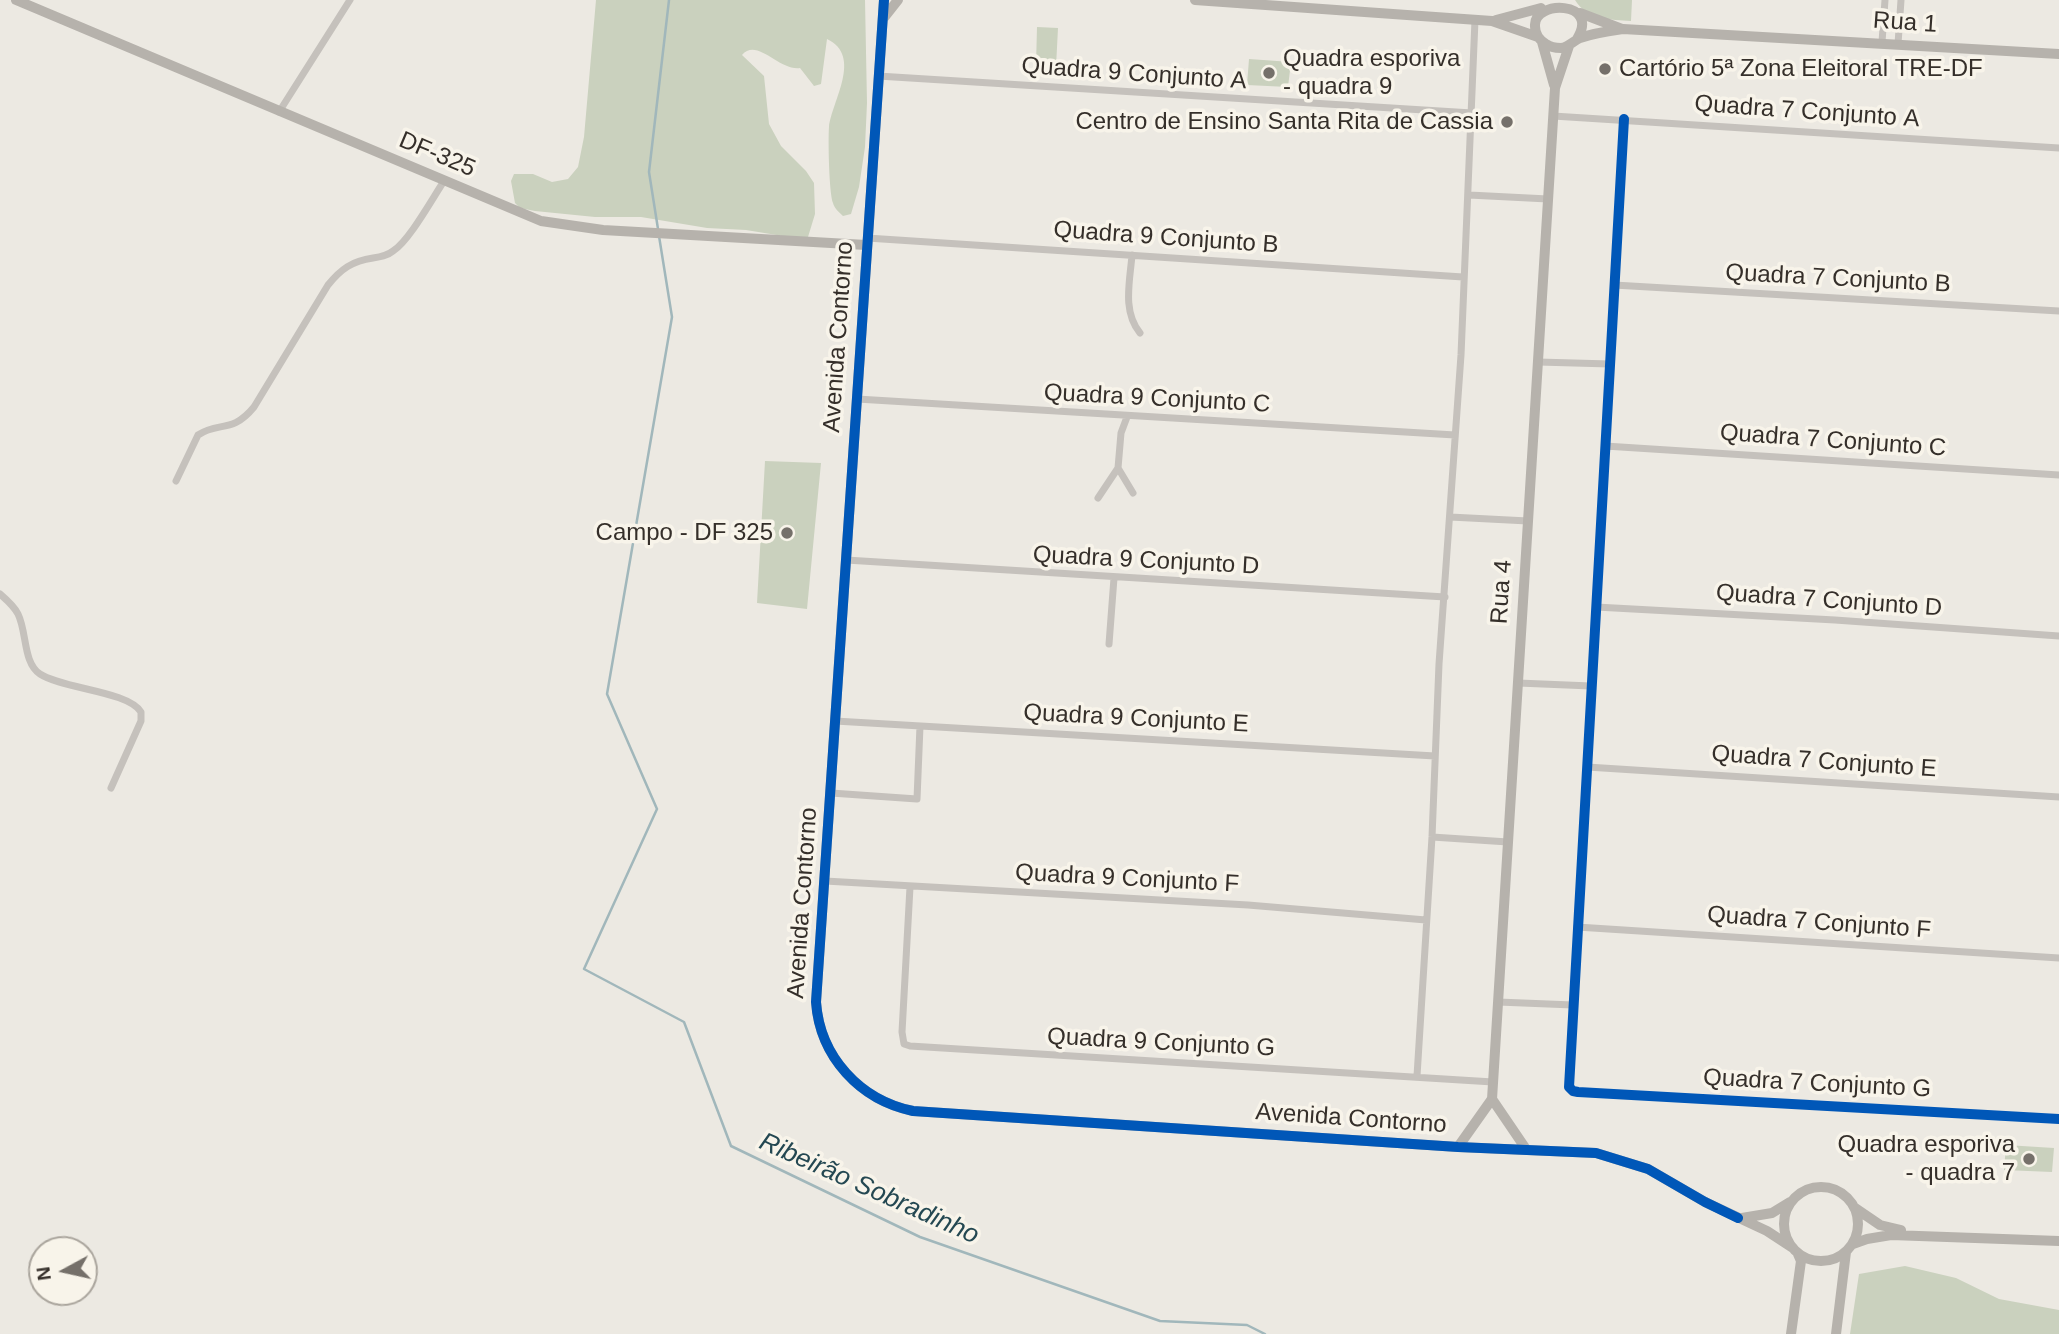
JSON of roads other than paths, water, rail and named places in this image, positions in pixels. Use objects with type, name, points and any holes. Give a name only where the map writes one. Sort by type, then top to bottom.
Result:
[{"type":"street","name":"DF-325","points":[[16,0],[541,220],[579,228],[867,241]]},
{"type":"street","points":[[279,112],[350,0]]},
{"type":"street","name":"Avenida Contorno","points":[[884,0],[816,1002],[822,1035],[846,1074],[864,1090],[889,1104],[914,1111],[1458,1147],[1596,1153],[1648,1169],[1705,1202],[1767,1231],[1796,1251]]},
{"type":"street","points":[[883,19],[898,0]]},
{"type":"street","points":[[1195,0],[1492,21],[1541,39],[1555,48],[1623,29]]},
{"type":"street","points":[[1492,21],[1561,0],[1623,29]]},
{"type":"street","points":[[1882,43],[1885,0]]},
{"type":"street","points":[[1898,44],[1901,0]]},
{"type":"street","points":[[1545,4],[1535,22],[1555,88]]},
{"type":"street","points":[[1555,88],[1573,42],[1582,27],[1576,6]]},
{"type":"street","points":[[1884,9],[1900,10]]},
{"type":"street","points":[[1417,1076],[1469,195],[1475,20]]},
{"type":"street","name":"Rua 1","points":[[1623,29],[2059,54]]},
{"type":"street","name":"Quadra 9 Conjunto A","points":[[878,76],[1472,113]]},
{"type":"street","name":"Rua 4","points":[[1492,1099],[1555,88]]},
{"type":"street","name":"Quadra 7 Conjunto A","points":[[1553,116],[2059,148]]},
{"type":"street","points":[[1498,1002],[1573,1005],[1624,119]]},
{"type":"street","points":[[176,481],[198,435],[237,423],[254,407],[328,285],[340,270],[353,262],[382,257],[395,251],[444,181]]},
{"type":"street","points":[[1469,195],[1548,199]]},
{"type":"street","name":"Quadra 9 Conjunto B","points":[[867,241],[1463,277]]},
{"type":"street","points":[[1132,256],[1128,307],[1130,318],[1140,333]]},
{"type":"street","name":"Quadra 7 Conjunto B","points":[[1614,285],[2059,312]]},
{"type":"street","points":[[1538,362],[1610,364]]},
{"type":"street","name":"Quadra 9 Conjunto C","points":[[857,399],[1455,435]]},
{"type":"street","points":[[1098,498],[1118,468],[1121,433],[1126,417]]},
{"type":"street","name":"Quadra 7 Conjunto C","points":[[1605,446],[2059,475]]},
{"type":"street","points":[[1118,468],[1133,492]]},
{"type":"street","points":[[1450,517],[1528,521]]},
{"type":"street","name":"Quadra 9 Conjunto D","points":[[846,560],[1445,597]]},
{"type":"street","points":[[1109,644],[1114,578]]},
{"type":"street","points":[[0,594],[16,610],[25,632],[31,665],[39,673],[129,702],[141,712],[141,721],[111,788]]},
{"type":"street","name":"Quadra 7 Conjunto D","points":[[1596,607],[2059,636]]},
{"type":"street","points":[[1518,683],[1591,687]]},
{"type":"street","name":"Quadra 9 Conjunto E","points":[[835,721],[1435,756]]},
{"type":"street","points":[[831,793],[917,799],[920,726]]},
{"type":"street","name":"Quadra 7 Conjunto E","points":[[1587,767],[2059,797]]},
{"type":"street","points":[[1432,837],[1508,842]]},
{"type":"street","name":"Quadra 9 Conjunto F","points":[[825,881],[1248,905],[1426,920]]},
{"type":"street","name":"Quadra 9 Conjunto G","points":[[910,887],[902,1032],[904,1044],[919,1048],[1493,1082]]},
{"type":"street","name":"Quadra 7 Conjunto F","points":[[1577,928],[2059,958]]},
{"type":"street","name":"Quadra 7 Conjunto G","points":[[1573,1005],[1569,1084],[1573,1091],[2059,1119]]},
{"type":"street","points":[[1458,1147],[1492,1099],[1526,1149]]},
{"type":"street","points":[[1738,1218],[1772,1213],[1801,1193],[1812,1188],[1825,1187],[1837,1190],[1848,1198],[1855,1208],[1880,1225],[1921,1234]]},
{"type":"street","points":[[1791,1201],[1784,1225],[1786,1238],[1801,1261],[1791,1334]]},
{"type":"street","points":[[1836,1334],[1849,1248],[1858,1233],[1855,1208]]},
{"type":"street","points":[[1796,1251],[1818,1262],[1828,1261],[1849,1248],[1878,1236],[1921,1234],[2059,1241]]},
{"type":"waterway","name":"Ribeirão Sobradinho","points":[[658,229],[649,172],[669,0]]},
{"type":"waterway","name":"Ribeirão Sobradinho","points":[[659,236],[672,317],[607,694],[657,809],[584,969],[684,1022],[731,1146],[920,1237],[1160,1321],[1247,1325],[1265,1334]]},
{"type":"place","name":"Cartório 5ª Zona Eleitoral TRE-DF","points":[[1605,69]]},
{"type":"place","name":"Quadra esporiva - quadra 9","points":[[1269,73]]},
{"type":"place","name":"Centro de Ensino Santa Rita de Cassia","points":[[1507,122]]},
{"type":"place","name":"Campo - DF 325","points":[[787,533]]},
{"type":"place","name":"Quadra esporiva - quadra 7","points":[[2029,1159]]}]
